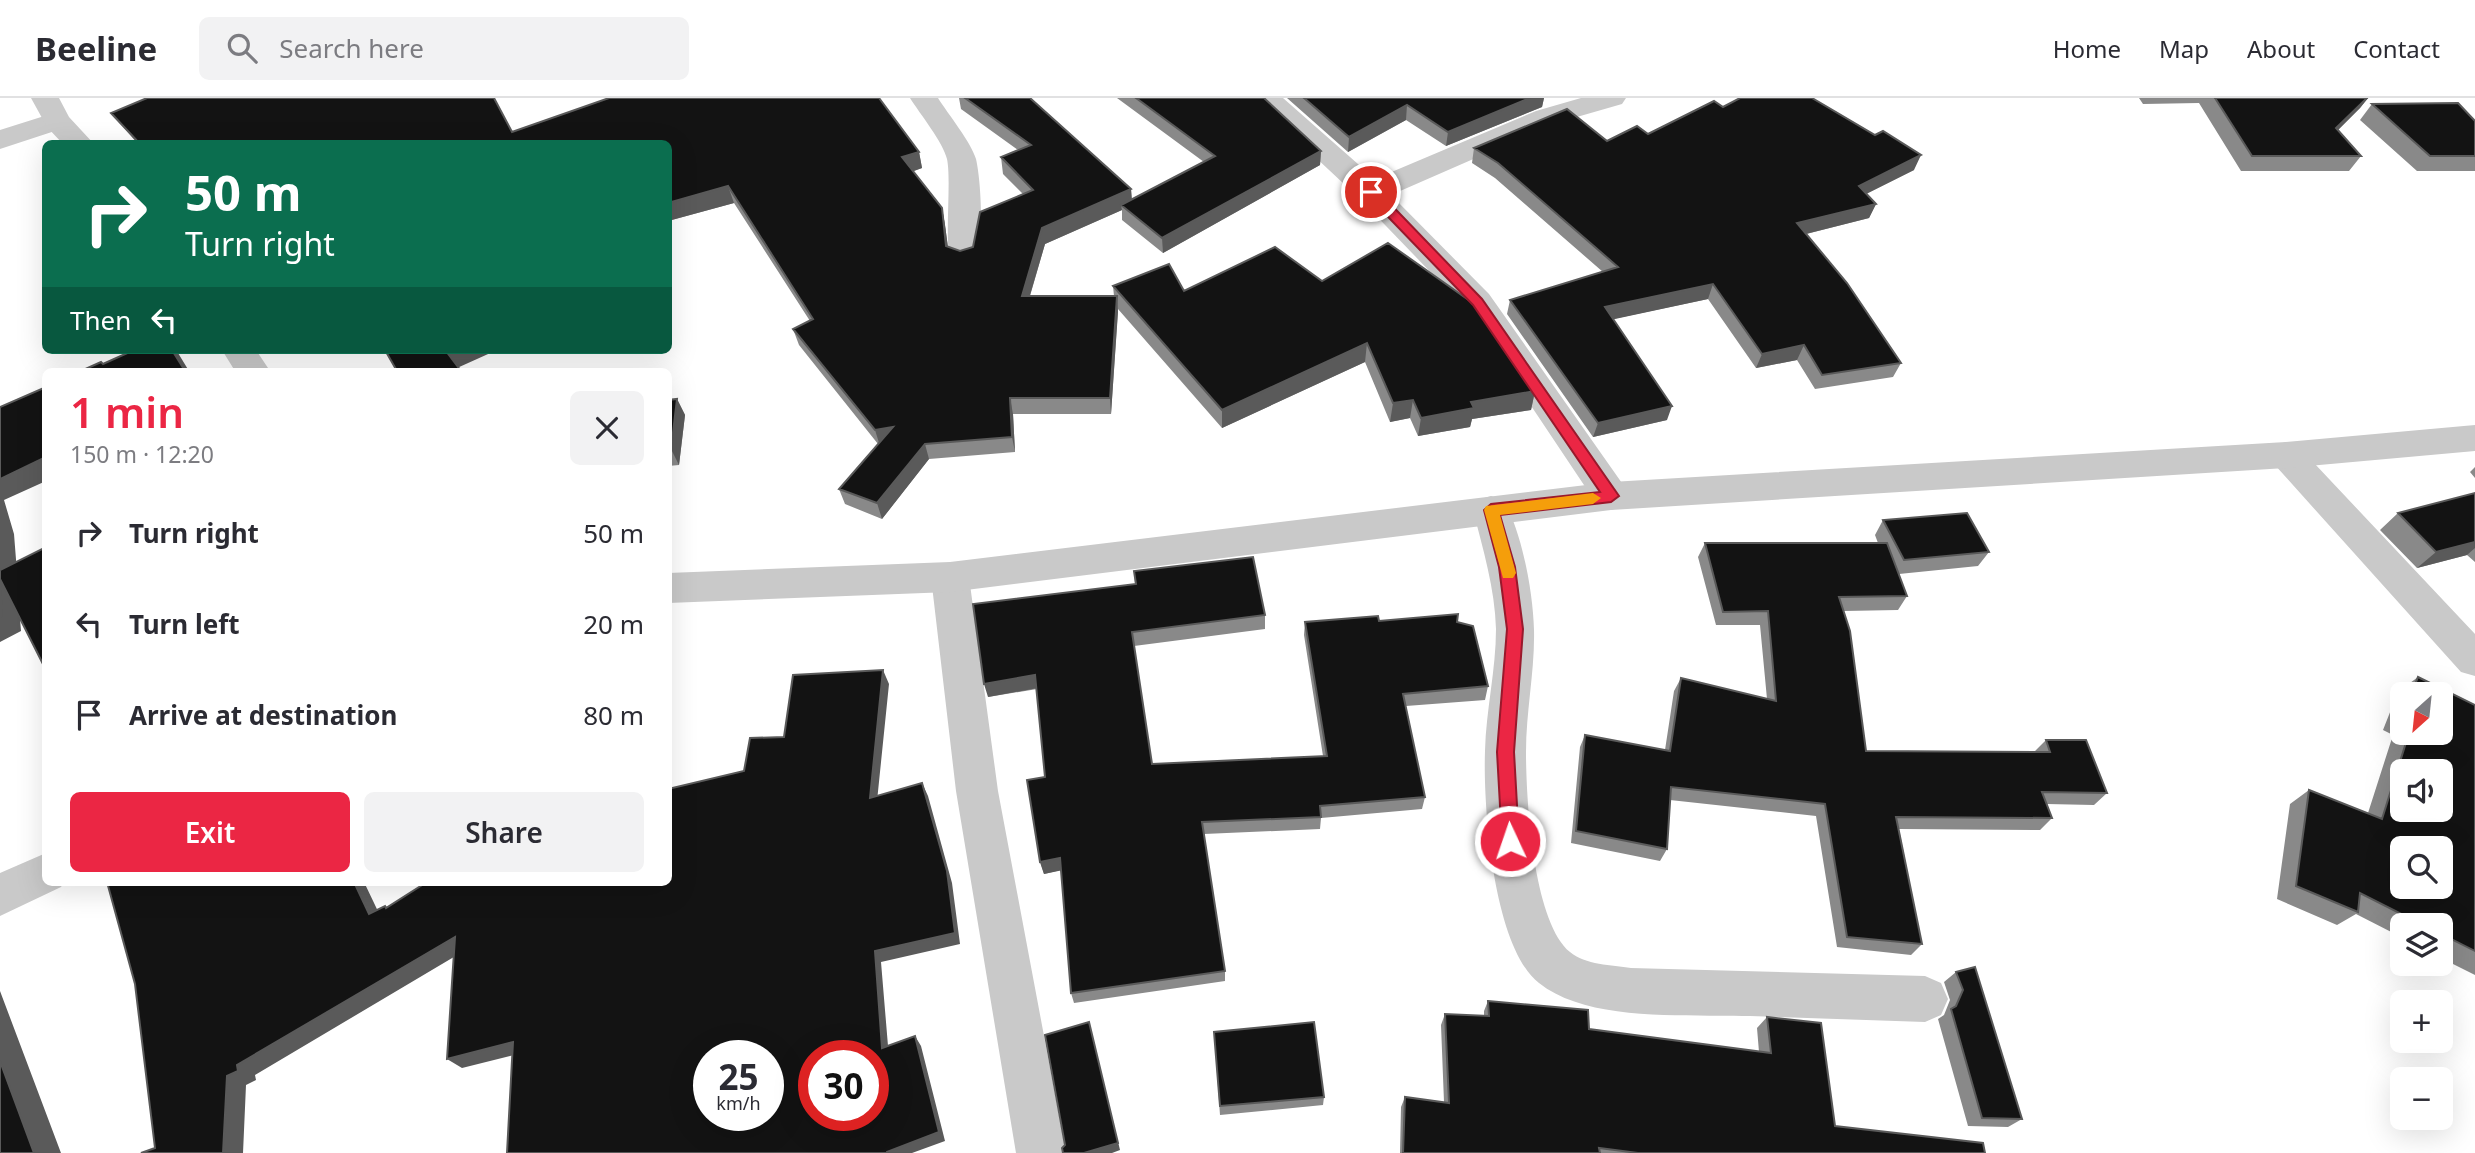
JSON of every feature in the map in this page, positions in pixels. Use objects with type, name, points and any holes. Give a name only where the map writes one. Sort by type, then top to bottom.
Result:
[{"type":"street","points":[[924,98],[961,157],[965,213],[963,255]]},
{"type":"street","points":[[1266,98],[1371,192],[1478,302],[1611,496]]},
{"type":"street","points":[[1371,192],[1546,117],[1612,98]]},
{"type":"street","points":[[0,140],[51,110],[77,140]]},
{"type":"street","points":[[672,588],[950,577],[1611,496],[2286,454],[2475,438]]},
{"type":"street","points":[[2286,454],[2475,660]]},
{"type":"street","points":[[1491,510],[1507,567],[1515,629],[1505,752],[1510,841],[1522,905],[1533,940],[1553,968],[1577,981],[1631,990],[1925,999]]},
{"type":"street","points":[[950,577],[978,791],[1041,1153]]},
{"type":"street","points":[[0,895],[42,875]]},
{"type":"building","points":[[147,98],[494,98],[512,132],[609,98],[879,98],[919,152],[902,157],[942,208],[946,246],[960,251],[973,247],[980,212],[1033,190],[1001,157],[1031,145],[965,98],[1030,98],[1131,189],[1042,228],[1022,296],[1117,296],[1110,398],[1010,398],[1012,437],[925,444],[877,503],[839,489],[893,427],[875,430],[793,329],[813,319],[728,186],[672,202],[672,140],[136,140],[111,113]]},
{"type":"building","points":[[1136,98],[1264,98],[1321,151],[1162,238],[1121,205],[1215,156]]},
{"type":"building","points":[[1304,98],[1530,98],[1448,132],[1407,105],[1349,137]]},
{"type":"building","points":[[1740,98],[1812,98],[1875,135],[1883,131],[1921,155],[1859,186],[1876,204],[1797,223],[1847,283],[1901,363],[1822,375],[1804,345],[1762,354],[1713,284],[1605,307],[1672,406],[1598,423],[1510,300],[1618,267],[1498,163],[1474,148],[1567,109],[1607,141],[1637,126],[1648,134],[1714,101],[1723,107]]},
{"type":"building","points":[[2215,98],[2367,98],[2336,128],[2361,156],[2252,156]]},
{"type":"building","points":[[2458,103],[2475,121],[2475,156],[2430,156],[2372,104]]},
{"type":"building","points":[[1388,243],[1477,306],[1535,391],[1471,402],[1474,408],[1421,418],[1413,400],[1393,403],[1367,343],[1222,410],[1113,286],[1169,264],[1184,291],[1275,247],[1322,281]]},
{"type":"building","points":[[125,354],[174,354],[183,368],[88,368],[101,362],[103,364]]},
{"type":"building","points":[[387,354],[448,354],[459,368],[395,368]]},
{"type":"building","points":[[42,389],[42,459],[0,479],[0,407]]},
{"type":"building","points":[[677,399],[672,441],[672,400]]},
{"type":"building","points":[[2475,493],[2475,542],[2436,552],[2398,513]]},
{"type":"building","points":[[1967,513],[1989,552],[1904,560],[1883,520]]},
{"type":"building","points":[[1705,543],[1887,543],[1907,596],[1839,597],[1850,631],[1866,751],[2050,752],[2046,740],[2086,740],[2107,793],[2042,792],[2052,818],[1896,817],[1922,944],[1847,937],[1825,804],[1671,787],[1667,849],[1576,831],[1585,735],[1670,751],[1681,678],[1776,701],[1768,611],[1723,612]]},
{"type":"building","points":[[42,549],[42,662],[0,579],[0,570]]},
{"type":"building","points":[[1253,557],[1265,615],[1132,632],[1152,764],[1327,756],[1305,622],[1378,616],[1379,621],[1458,614],[1457,622],[1473,626],[1488,686],[1403,694],[1425,797],[1320,806],[1321,817],[1202,822],[1225,971],[1071,993],[1060,858],[1040,862],[1027,780],[1045,777],[1035,675],[984,684],[973,604],[1136,584],[1134,571]]},
{"type":"building","points":[[0,581],[2,616],[0,618]]},
{"type":"building","points":[[883,670],[870,798],[922,783],[947,871],[955,933],[875,951],[881,1040],[798,1040],[798,1131],[889,1131],[889,1045],[915,1036],[939,1132],[887,1153],[507,1153],[513,1042],[447,1059],[455,937],[237,1065],[238,1071],[227,1076],[223,1153],[141,1153],[155,1148],[135,984],[108,886],[356,886],[369,914],[385,906],[386,908],[421,886],[672,886],[672,788],[744,771],[750,738],[784,737],[793,675]]},
{"type":"building","points":[[2454,695],[2475,705],[2475,951],[2453,940],[2453,913],[2399,913],[2360,893],[2358,912],[2296,886],[2309,790],[2382,819],[2390,794],[2390,822],[2453,822],[2453,759],[2401,759],[2405,746],[2454,746]]},
{"type":"building","points":[[1975,967],[2022,1119],[1982,1118],[1951,1009],[1956,1006],[1963,990],[1956,972]]},
{"type":"building","points":[[1488,1001],[1588,1010],[1589,1029],[1771,1053],[1767,1017],[1821,1023],[1835,1126],[1983,1143],[1985,1153],[1638,1153],[1599,1148],[1600,1153],[1403,1153],[1405,1097],[1449,1103],[1445,1014],[1489,1016]]},
{"type":"building","points":[[1089,1022],[1118,1143],[1084,1153],[1063,1153],[1062,1148],[1065,1145],[1045,1035]]},
{"type":"building","points":[[1314,1022],[1324,1097],[1220,1106],[1214,1032]]},
{"type":"building","points":[[0,1061],[34,1153],[0,1153]]},
{"type":"slow traffic","points":[[1508,573],[1491,510],[1593,498]]},
{"type":"route","points":[[1371,192],[1478,302],[1611,496],[1491,510],[1507,567],[1515,629],[1505,752],[1510,841]]}]
